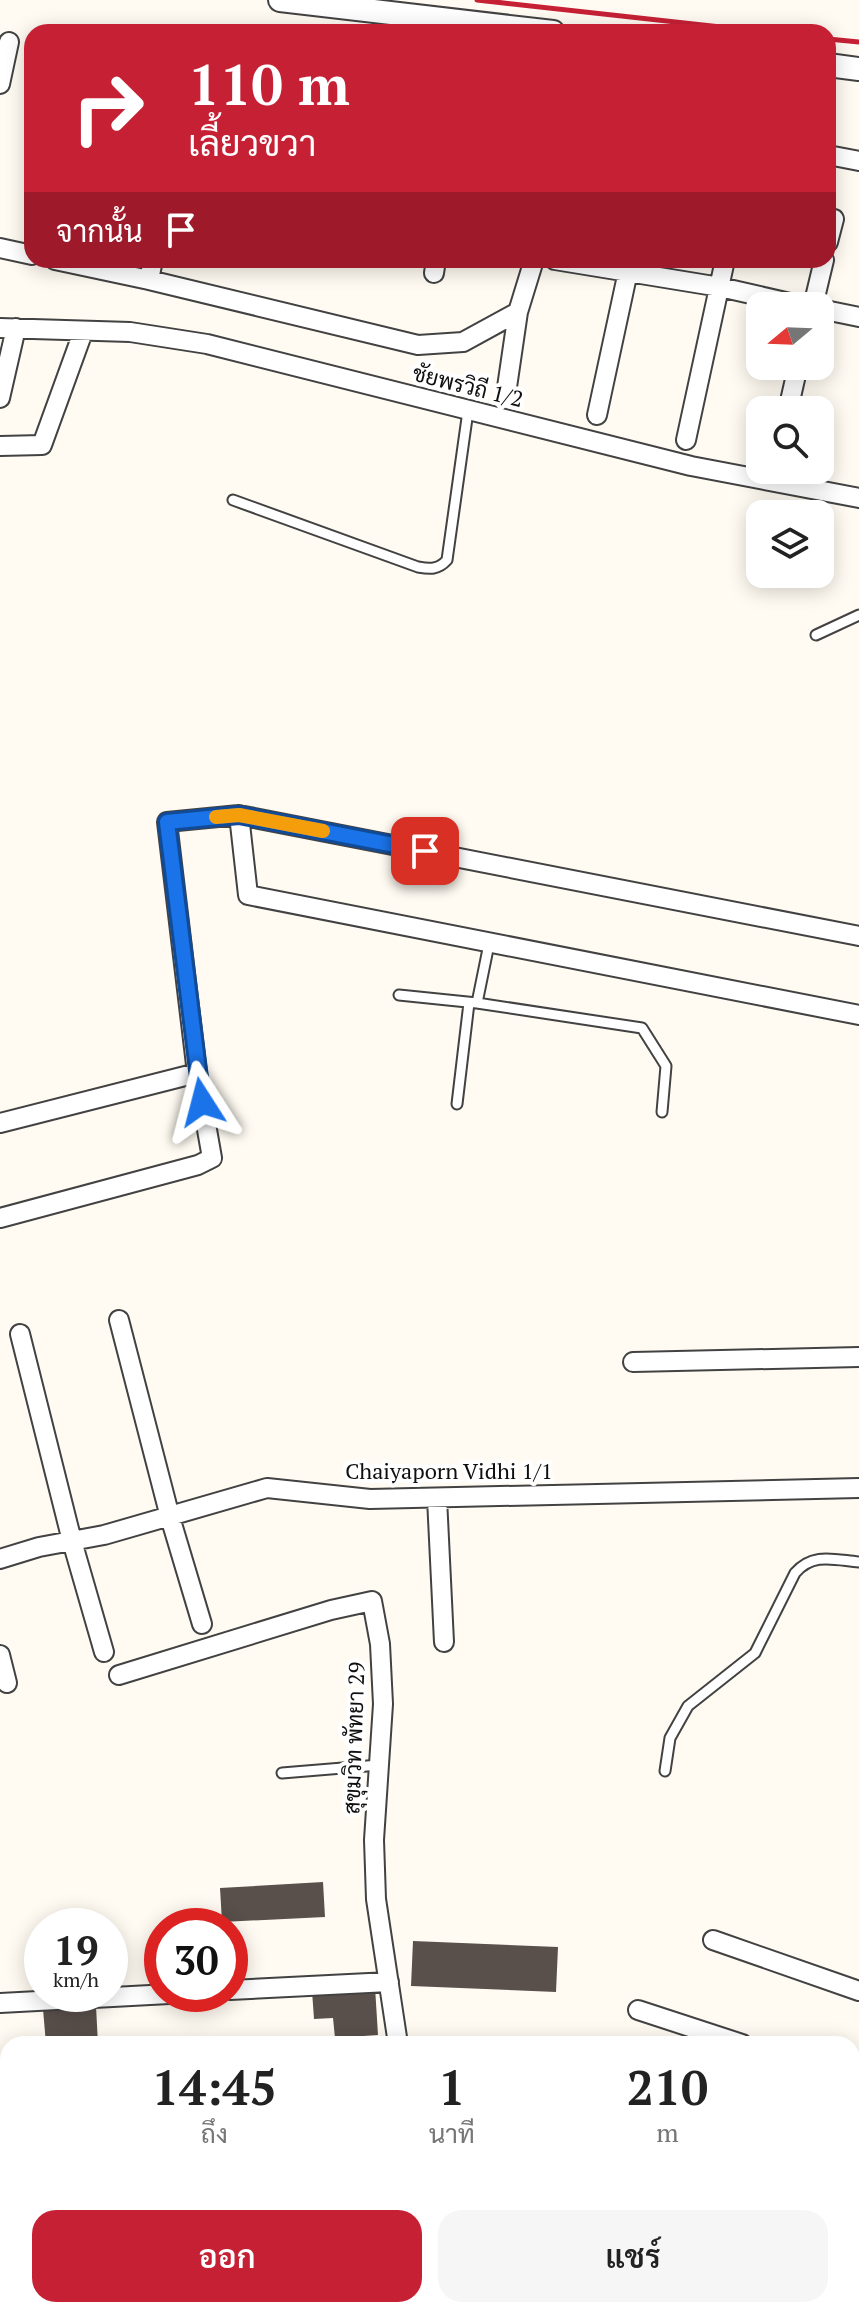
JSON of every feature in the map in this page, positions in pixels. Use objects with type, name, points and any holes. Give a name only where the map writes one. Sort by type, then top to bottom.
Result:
[{"type":"street","points":[[280,0],[485,24]]},
{"type":"street","points":[[0,84],[9,42]]},
{"type":"street","points":[[836,66],[859,69]]},
{"type":"street","points":[[836,157],[859,161]]},
{"type":"street","points":[[0,248],[24,253]]},
{"type":"street","points":[[93,268],[418,345],[463,342],[518,312]]},
{"type":"street","points":[[149,280],[151,268]]},
{"type":"street","points":[[506,394],[518,312],[532,268]]},
{"type":"street","points":[[597,415],[629,268]]},
{"type":"street","points":[[638,268],[746,293]]},
{"type":"street","points":[[686,440],[724,268]]},
{"type":"street","points":[[816,292],[822,268]]},
{"type":"street","points":[[834,312],[859,317]]},
{"type":"street","points":[[0,398],[8,328]]},
{"type":"street","name":"ชัยพรวิถี 1/2","points":[[8,328],[130,332],[207,344],[691,466],[859,498]]},
{"type":"street","points":[[0,446],[42,445],[74,330]]},
{"type":"street","points":[[0,1218],[198,1165],[212,1158],[197,1073],[167,822],[239,815],[859,936]]},
{"type":"street","points":[[239,815],[248,895],[859,1015]]},
{"type":"street","points":[[0,1123],[197,1073]]},
{"type":"street","points":[[119,1320],[170,1517],[202,1624]]},
{"type":"street","points":[[20,1334],[72,1541],[104,1652]]},
{"type":"street","points":[[633,1362],[859,1357]]},
{"type":"street","name":"Chaiyaporn Vidhi 1/1","points":[[0,1559],[170,1517],[267,1488],[370,1499],[859,1488]]},
{"type":"street","points":[[437,1498],[444,1642]]},
{"type":"street","name":"สุขุมวิท พัทยา 29","points":[[119,1675],[331,1610],[372,1601],[380,1644],[383,1704],[374,1840],[376,1899],[397,2036]]},
{"type":"street","points":[[0,1655],[7,1683]]},
{"type":"street","points":[[713,1940],[859,1991]]},
{"type":"street","points":[[248,1989],[389,1982]]},
{"type":"street","points":[[0,2003],[144,1995]]},
{"type":"street","points":[[638,2010],[718,2036]]},
{"type":"lane","points":[[233,500],[418,567],[433,569],[447,560],[468,411]]},
{"type":"lane","points":[[816,635],[859,615]]},
{"type":"lane","points":[[457,1104],[473,1003],[489,944]]},
{"type":"lane","points":[[399,995],[642,1028],[666,1066],[662,1112]]},
{"type":"lane","points":[[665,1771],[670,1738],[688,1706],[755,1653],[795,1573],[804,1563],[817,1559],[859,1562]]},
{"type":"lane","points":[[282,1773],[379,1765]]},
{"type":"building","points":[[323,1882],[325,1917],[248,1921],[248,1908],[221,1908],[220,1888]]},
{"type":"building","points":[[413,1941],[558,1947],[556,1992],[411,1986]]},
{"type":"building","points":[[375,1987],[378,2035],[335,2036],[333,2018],[314,2019],[312,1991]]},
{"type":"building","points":[[43,2012],[96,2012],[98,2036],[45,2036]]},
{"type":"railway","points":[[477,0],[694,24]]},
{"type":"railway","points":[[836,40],[859,42]]},
{"type":"slow traffic","points":[[216,817],[239,815],[323,831]]},
{"type":"route","points":[[202,1102],[167,822],[239,815],[425,851]]}]
